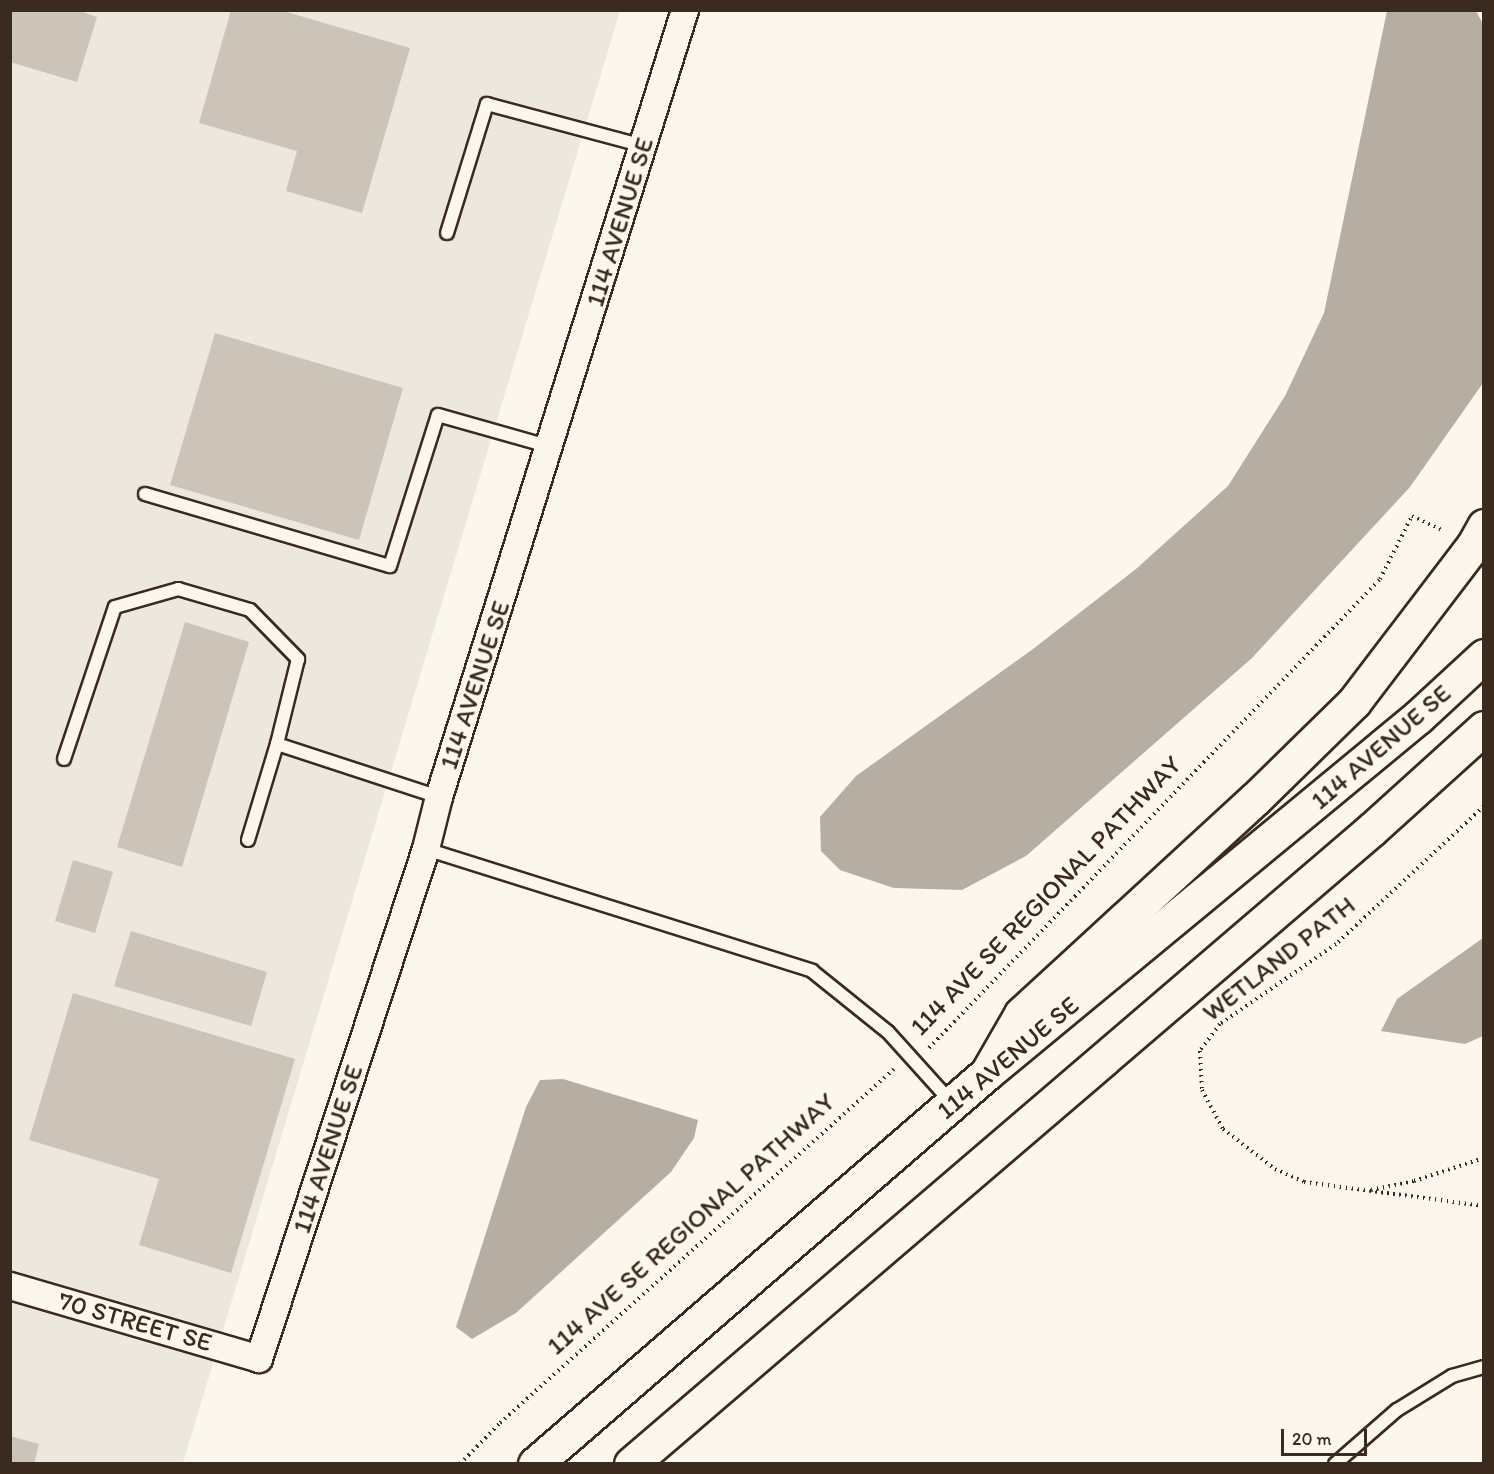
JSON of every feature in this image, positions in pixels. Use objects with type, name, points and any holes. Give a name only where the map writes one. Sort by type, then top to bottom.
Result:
[{"type":"main road","points":[[987,1073],[1021,1014],[1222,830],[1354,702],[1473,546],[1484,526]]},
{"type":"main road","name":"114 AVENUE SE","points":[[534,1464],[987,1073],[1418,717],[1484,656]]},
{"type":"main road","name":"114 AVENUE SE","points":[[631,1464],[1371,830],[1484,728]]},
{"type":"street","name":"114 AVENUE SE","points":[[260,1359],[426,849],[439,797],[551,447],[686,10]]},
{"type":"street","name":"70 STREET SE","points":[[10,1286],[260,1359]]},
{"type":"lane","points":[[447,233],[487,104],[644,146]]},
{"type":"lane","points":[[145,494],[390,566],[438,415],[551,447]]},
{"type":"lane","points":[[64,759],[115,607],[178,589],[250,610],[298,660],[277,744],[248,840]]},
{"type":"lane","points":[[277,744],[439,797]]},
{"type":"lane","points":[[426,849],[812,971],[888,1032],[953,1104]]},
{"type":"lane","points":[[1335,1464],[1397,1410],[1452,1376],[1484,1367]]},
{"type":"path","name":"114 AVE SE REGIONAL PATHWAY","points":[[460,1464],[500,1423],[887,1073],[930,1047],[1380,579],[1412,516],[1444,531]]},
{"type":"path","name":"WETLAND PATH","points":[[1484,806],[1336,944],[1220,1024],[1200,1051],[1202,1090],[1223,1129],[1284,1174],[1304,1182],[1484,1206]]},
{"type":"path","points":[[1368,1191],[1414,1182],[1484,1158]]},
{"type":"shaded area","points":[[10,11],[620,11],[183,1463],[11,1463]]},
{"type":"shaded area","points":[[1387,11],[1476,11],[1483,24],[1483,383],[1410,487],[1252,658],[1026,856],[962,890],[894,888],[840,870],[821,851],[820,817],[856,776],[1033,649],[1136,569],[1228,486],[1285,396],[1324,313]]},
{"type":"shaded area","points":[[1483,938],[1483,1036],[1465,1044],[1381,1031],[1397,999]]},
{"type":"shaded area","points":[[563,1079],[698,1120],[694,1138],[671,1172],[516,1313],[472,1339],[456,1327],[526,1107],[540,1080]]},
{"type":"building","points":[[10,10],[77,10],[97,17],[77,82],[10,62]]},
{"type":"building","points":[[231,10],[280,10],[410,48],[362,213],[286,191],[297,151],[199,123]]},
{"type":"building","points":[[215,333],[403,388],[359,540],[170,485]]},
{"type":"building","points":[[185,622],[249,642],[182,867],[117,847]]},
{"type":"building","points":[[73,860],[113,872],[95,933],[55,921]]},
{"type":"building","points":[[131,931],[267,972],[251,1026],[114,986]]},
{"type":"building","points":[[73,993],[295,1059],[231,1273],[139,1245],[159,1179],[29,1140]]},
{"type":"building","points":[[10,1436],[39,1444],[34,1464],[10,1464]]}]
